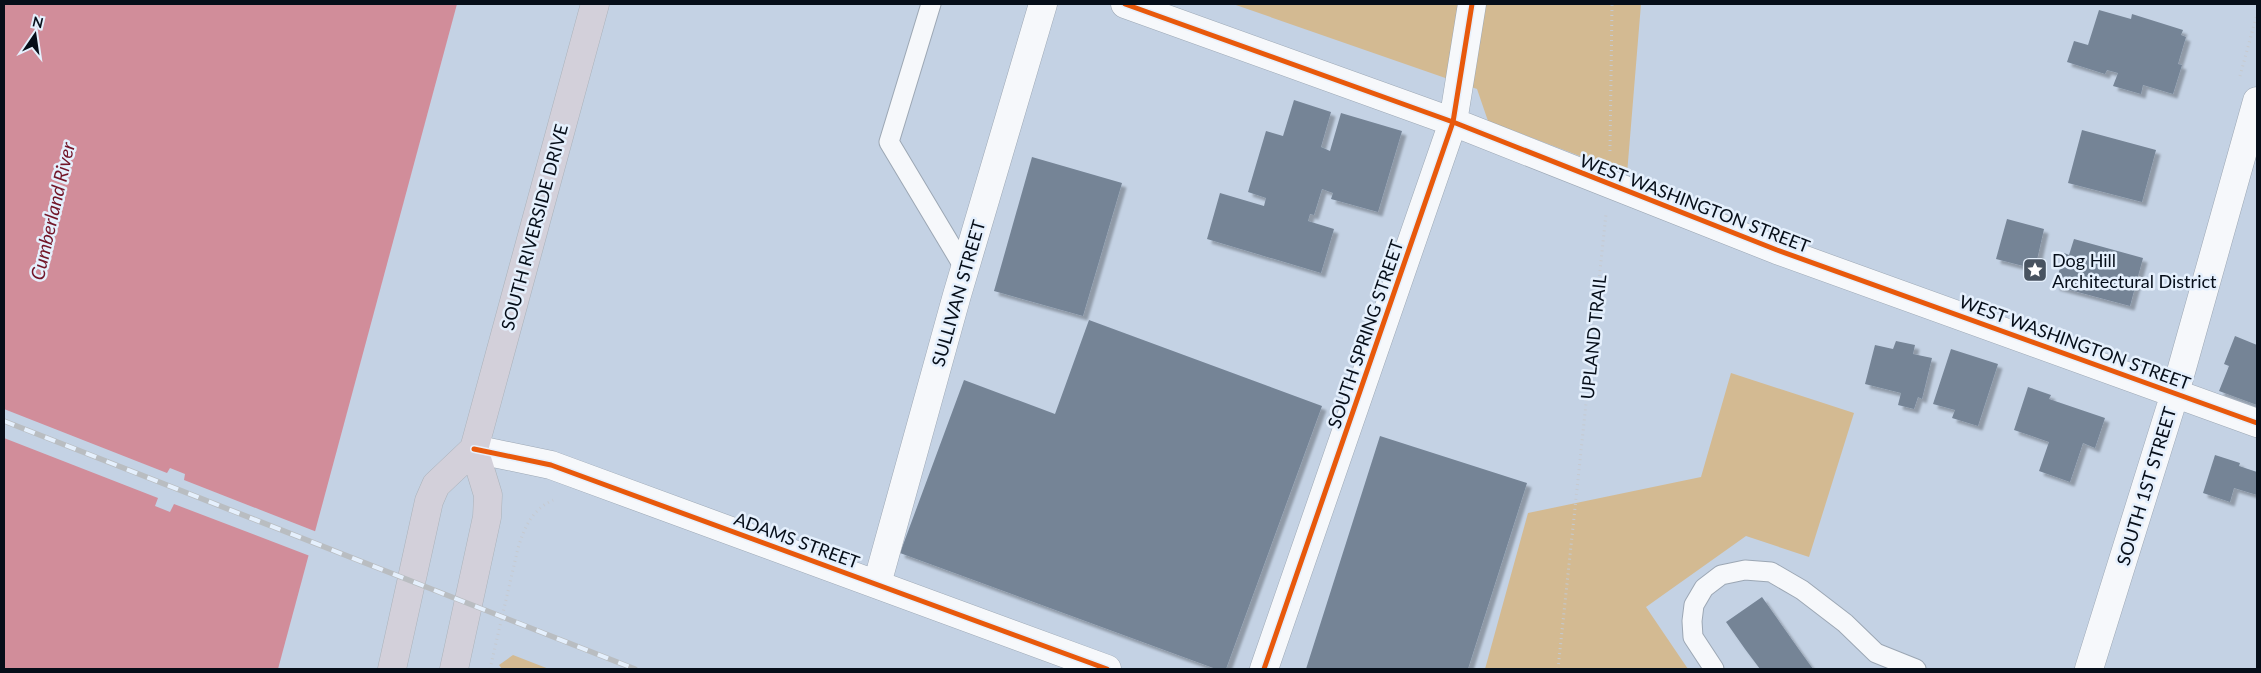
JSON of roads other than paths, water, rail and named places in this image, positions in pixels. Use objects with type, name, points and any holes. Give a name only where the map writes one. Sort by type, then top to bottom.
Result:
[{"type":"highway","name":"SOUTH RIVERSIDE DRIVE","points":[[474,449],[595,4]]},
{"type":"highway","points":[[392,669],[429,501],[436,485],[474,449],[488,495],[487,517],[454,669]]},
{"type":"street","name":"SULLIVAN STREET","points":[[877,584],[965,269],[1044,4]]},
{"type":"street","name":"WEST WASHINGTON STREET","points":[[1125,4],[1453,122],[1610,186],[1777,250],[2257,423]]},
{"type":"street","name":"SOUTH SPRING STREET","points":[[1264,669],[1453,122],[1472,4]]},
{"type":"street","name":"SOUTH 1ST STREET","points":[[2089,669],[2174,393],[2257,100]]},
{"type":"street","name":"ADAMS STREET","points":[[474,449],[551,465],[1107,669]]},
{"type":"lane","points":[[930,4],[890,142],[965,269]]},
{"type":"lane","points":[[1714,669],[1693,637],[1692,620],[1694,605],[1704,588],[1721,575],[1745,570],[1771,572],[1809,596],[1845,623],[1876,652],[1916,669]]},
{"type":"water","name":"Cumberland River","points":[[4,4],[457,4],[278,669],[4,669]]},
{"type":"railway","points":[[4,421],[635,669]]},
{"type":"place","name":"Dog Hill Architectural District","points":[[2035,270]]}]
